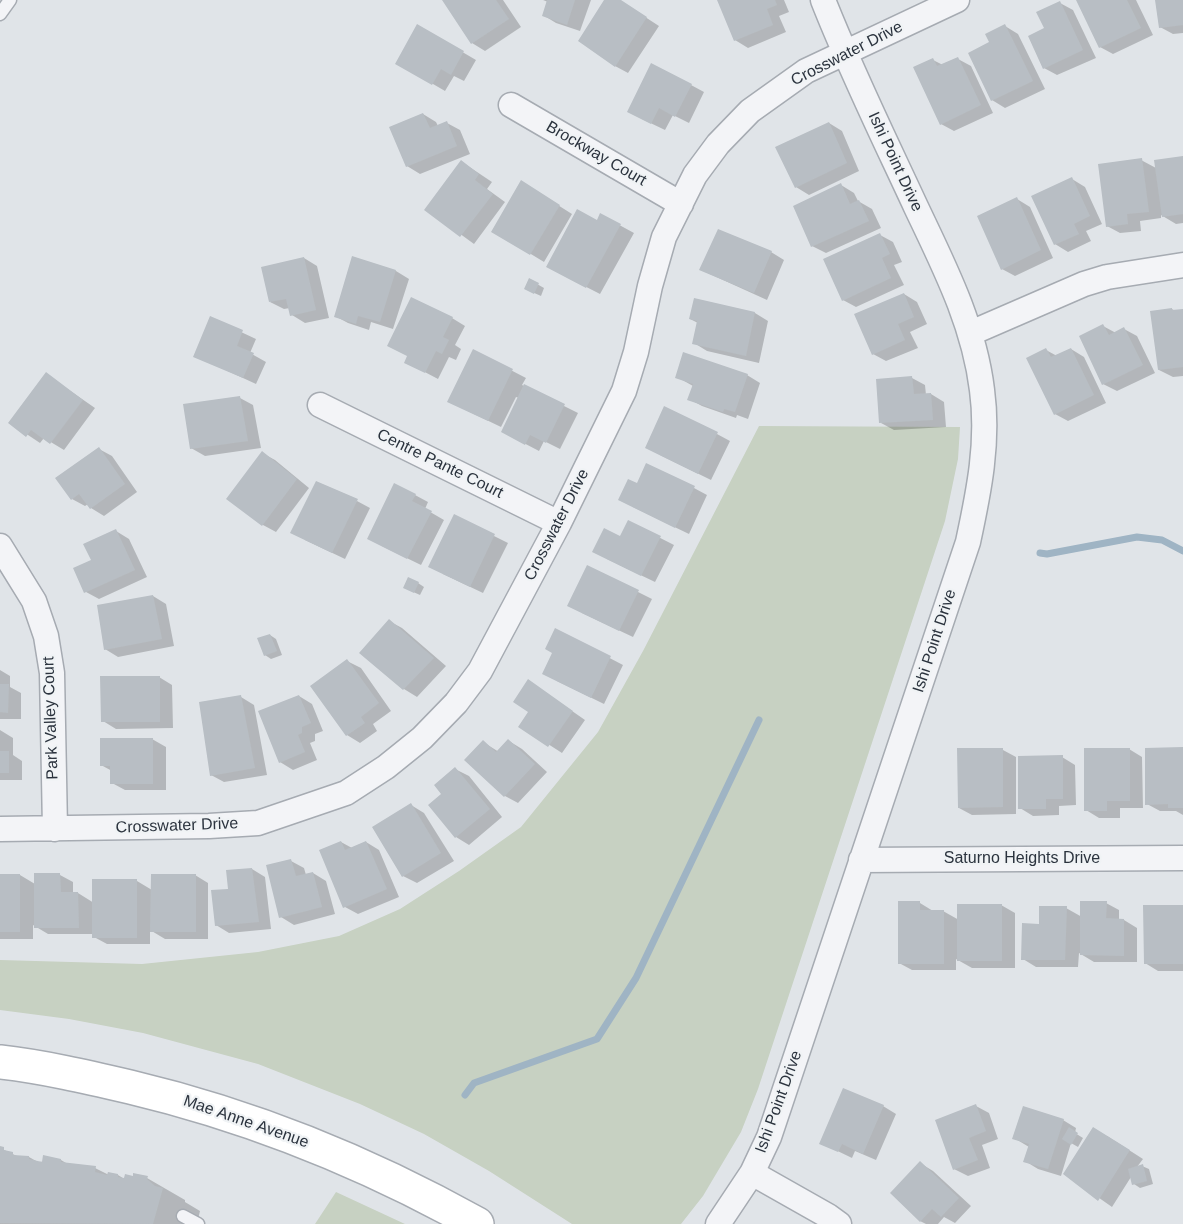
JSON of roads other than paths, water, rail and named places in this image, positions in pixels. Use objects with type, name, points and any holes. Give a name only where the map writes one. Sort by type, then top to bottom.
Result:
[{"type":"main road","name":"Mae Anne Avenue","points":[[0,1062],[102,1080],[179,1099],[265,1126],[346,1158],[421,1193],[477,1224]]},
{"type":"street","name":"Ishi Point Drive","points":[[718,1224],[752,1173],[769,1137],[968,542],[981,482],[985,434],[982,390],[971,333],[958,295],[844,53],[823,0]]},
{"type":"street","name":"Crosswater Drive","points":[[0,829],[209,826],[258,823],[346,793],[386,767],[422,738],[456,703],[480,671],[559,523],[624,391],[636,352],[650,286],[664,237],[695,175],[718,144],[750,111],[806,71],[957,0]]},
{"type":"street","name":"Brockway Court","points":[[511,105],[681,204]]},
{"type":"street","points":[[971,333],[1084,284],[1107,277],[1183,265]]},
{"type":"street","name":"Centre Pante Court","points":[[320,405],[559,523]]},
{"type":"street","name":"Park Valley Court","points":[[0,546],[34,601],[46,636],[52,673],[55,829]]},
{"type":"street","name":"Saturno Heights Drive","points":[[861,860],[1183,858]]},
{"type":"street","points":[[752,1173],[839,1224]]},
{"type":"lane","points":[[0,14],[10,0]]},
{"type":"lane","points":[[183,1216],[198,1224]]},
{"type":"waterway","points":[[1040,553],[1047,554],[1137,537],[1162,540],[1183,551]]},
{"type":"waterway","points":[[465,1095],[474,1083],[597,1039],[636,978],[759,720]]}]
